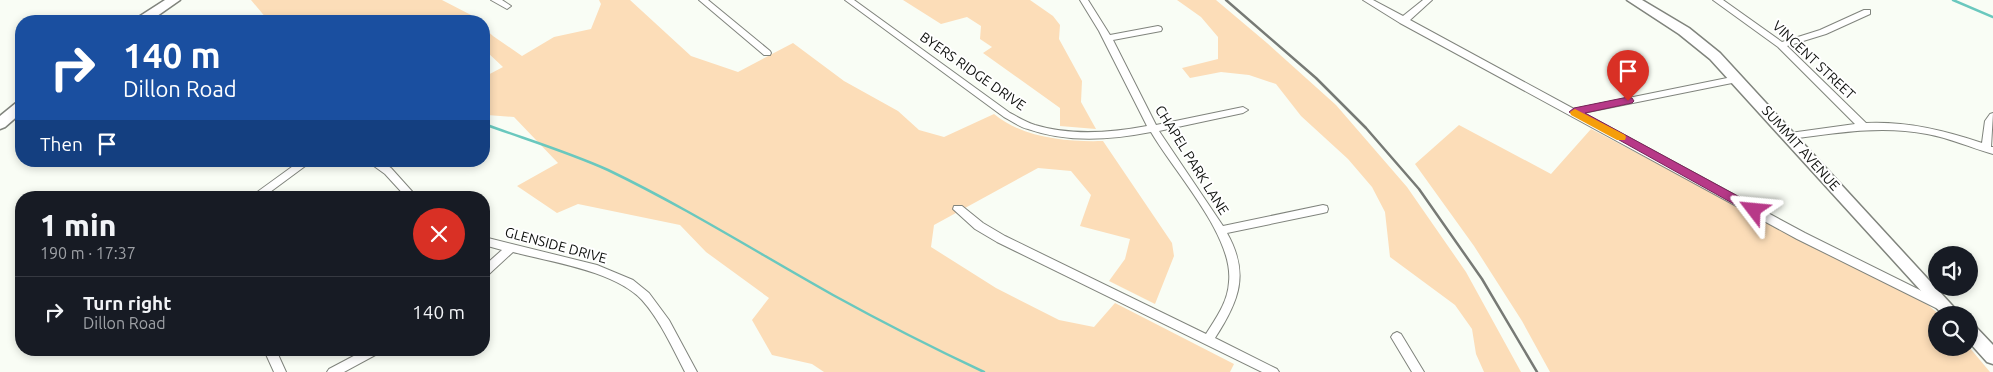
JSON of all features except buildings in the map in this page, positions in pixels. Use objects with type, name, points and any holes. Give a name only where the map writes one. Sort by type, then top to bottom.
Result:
[{"type":"main road","points":[[151,15],[174,0]]},
{"type":"main road","name":"SUMMIT AVENUE","points":[[1633,0],[1684,31],[1715,56],[1945,306]]},
{"type":"main road","points":[[0,124],[15,111]]},
{"type":"main road","points":[[1978,341],[1993,357]]},
{"type":"street","points":[[495,0],[507,6]]},
{"type":"street","points":[[703,0],[767,53]]},
{"type":"street","name":"BYERS RIDGE DRIVE","points":[[849,0],[1007,115],[1031,127],[1062,135],[1096,137],[1242,110]]},
{"type":"street","name":"CHAPEL PARK LANE","points":[[1084,0],[1109,38],[1152,128],[1220,230],[1231,254],[1235,274],[1233,292],[1222,317],[1208,340]]},
{"type":"street","points":[[1367,0],[1801,236],[1938,306]]},
{"type":"street","points":[[1403,21],[1428,0]]},
{"type":"street","name":"VINCENT STREET","points":[[1717,0],[1754,24],[1781,45],[1864,126]]},
{"type":"street","points":[[1781,45],[1823,32],[1867,12]]},
{"type":"street","points":[[1109,38],[1158,29]]},
{"type":"street","points":[[1574,112],[1737,79]]},
{"type":"street","points":[[1790,136],[1864,126],[1888,126],[1932,131],[1989,150],[1990,121],[1993,116]]},
{"type":"street","points":[[264,191],[299,167]]},
{"type":"street","points":[[382,167],[388,171],[407,191]]},
{"type":"street","points":[[958,209],[979,226],[1001,239],[1273,372]]},
{"type":"street","points":[[1220,230],[1323,209]]},
{"type":"street","name":"GLENSIDE DRIVE","points":[[490,243],[597,269],[629,283],[645,296],[665,323],[691,372]]},
{"type":"street","points":[[490,267],[511,248]]},
{"type":"street","points":[[1397,337],[1418,372]]},
{"type":"street","points":[[273,356],[280,372]]},
{"type":"street","points":[[333,372],[364,356]]},
{"type":"shaded area","points":[[251,0],[442,0],[471,15],[264,15]]},
{"type":"shaded area","points":[[599,0],[630,0],[691,56],[738,72],[793,43],[844,81],[898,111],[919,130],[944,137],[994,114],[1018,128],[1046,137],[1075,141],[1103,141],[1172,243],[1174,256],[1155,304],[1109,281],[1125,259],[1130,239],[1080,226],[1091,195],[1071,171],[1038,168],[934,225],[931,247],[996,288],[1059,320],[1094,327],[1115,303],[1234,364],[1230,372],[824,372],[812,364],[772,355],[752,320],[769,298],[706,252],[680,225],[578,204],[557,213],[517,186],[558,163],[514,117],[490,115],[490,74],[503,67],[490,55],[490,33],[522,56],[554,37],[591,29],[601,4]]},
{"type":"shaded area","points":[[903,0],[1030,0],[1053,16],[1060,25],[1059,39],[1082,81],[1081,102],[1096,129],[1060,126],[1060,108],[983,53],[992,47],[980,39],[981,26],[967,17],[941,24]]},
{"type":"shaded area","points":[[1177,0],[1216,0],[1336,105],[1407,187],[1466,272],[1521,372],[1484,372],[1476,354],[1472,329],[1455,305],[1390,257],[1385,212],[1372,187],[1348,159],[1301,116],[1276,84],[1249,75],[1221,72],[1190,78],[1182,68],[1218,59],[1218,37],[1201,17]]},
{"type":"shaded area","points":[[1459,125],[1551,174],[1591,129],[1928,305],[1928,356],[1977,356],[1990,372],[1550,372],[1522,321],[1474,246],[1415,164]]},
{"type":"waterway","points":[[1953,0],[1993,17]]},
{"type":"waterway","points":[[490,126],[593,163],[637,184],[851,305],[984,372]]},
{"type":"railway","points":[[1226,0],[1316,78],[1366,128],[1419,189],[1482,279],[1537,372]]},
{"type":"slow traffic","points":[[1575,112],[1621,137]]},
{"type":"route","points":[[1628,101],[1574,112],[1754,210]]}]
